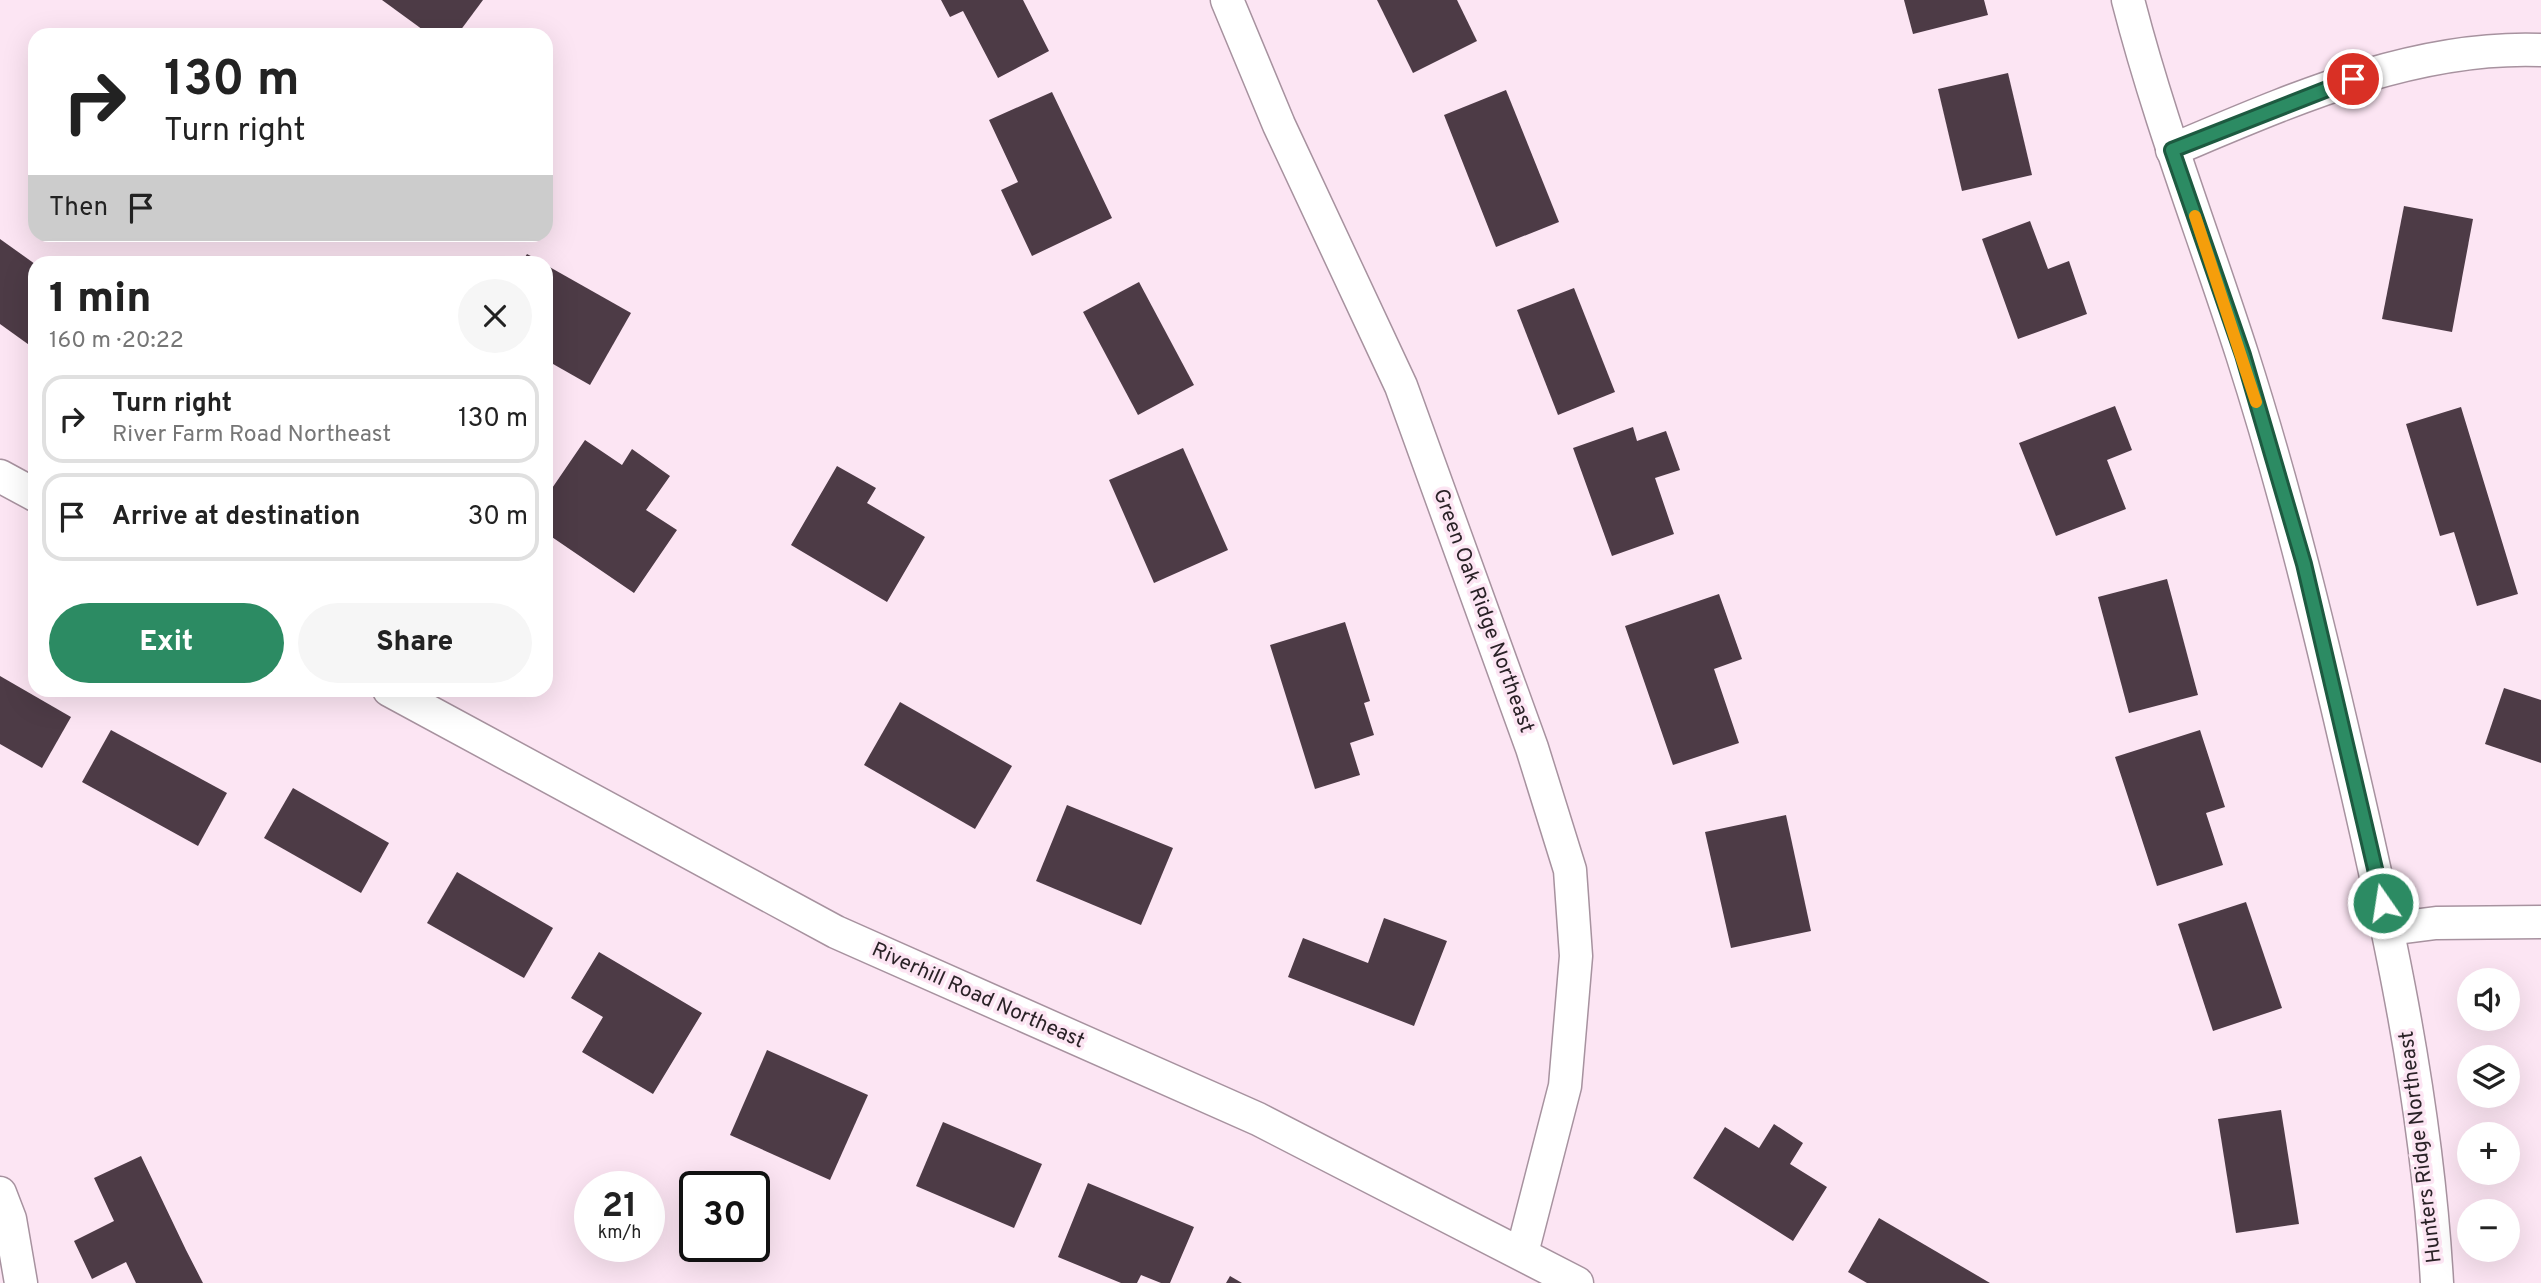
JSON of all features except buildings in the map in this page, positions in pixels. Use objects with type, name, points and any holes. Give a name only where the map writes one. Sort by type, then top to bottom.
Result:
[{"type":"street","name":"Green Oak Ridge Northeast","points":[[1227,0],[1279,125],[1401,386],[1532,748],[1570,870],[1576,956],[1565,1086],[1522,1253]]},
{"type":"street","name":"Hunters Ridge Northeast","points":[[2128,0],[2148,79],[2243,355],[2304,564],[2389,929],[2418,1088],[2437,1283]]},
{"type":"street","points":[[2172,150],[2353,79],[2466,53],[2541,50]]},
{"type":"street","points":[[0,476],[28,491]]},
{"type":"street","name":"Riverhill Road Northeast","points":[[401,697],[836,932],[1258,1119],[1577,1283]]},
{"type":"street","points":[[2389,929],[2436,923],[2541,922]]},
{"type":"street","points":[[0,1193],[10,1219],[21,1283]]},
{"type":"slow traffic","points":[[2195,216],[2243,355],[2256,402]]},
{"type":"route","points":[[2353,79],[2172,150],[2243,355],[2304,564],[2383,903]]}]
